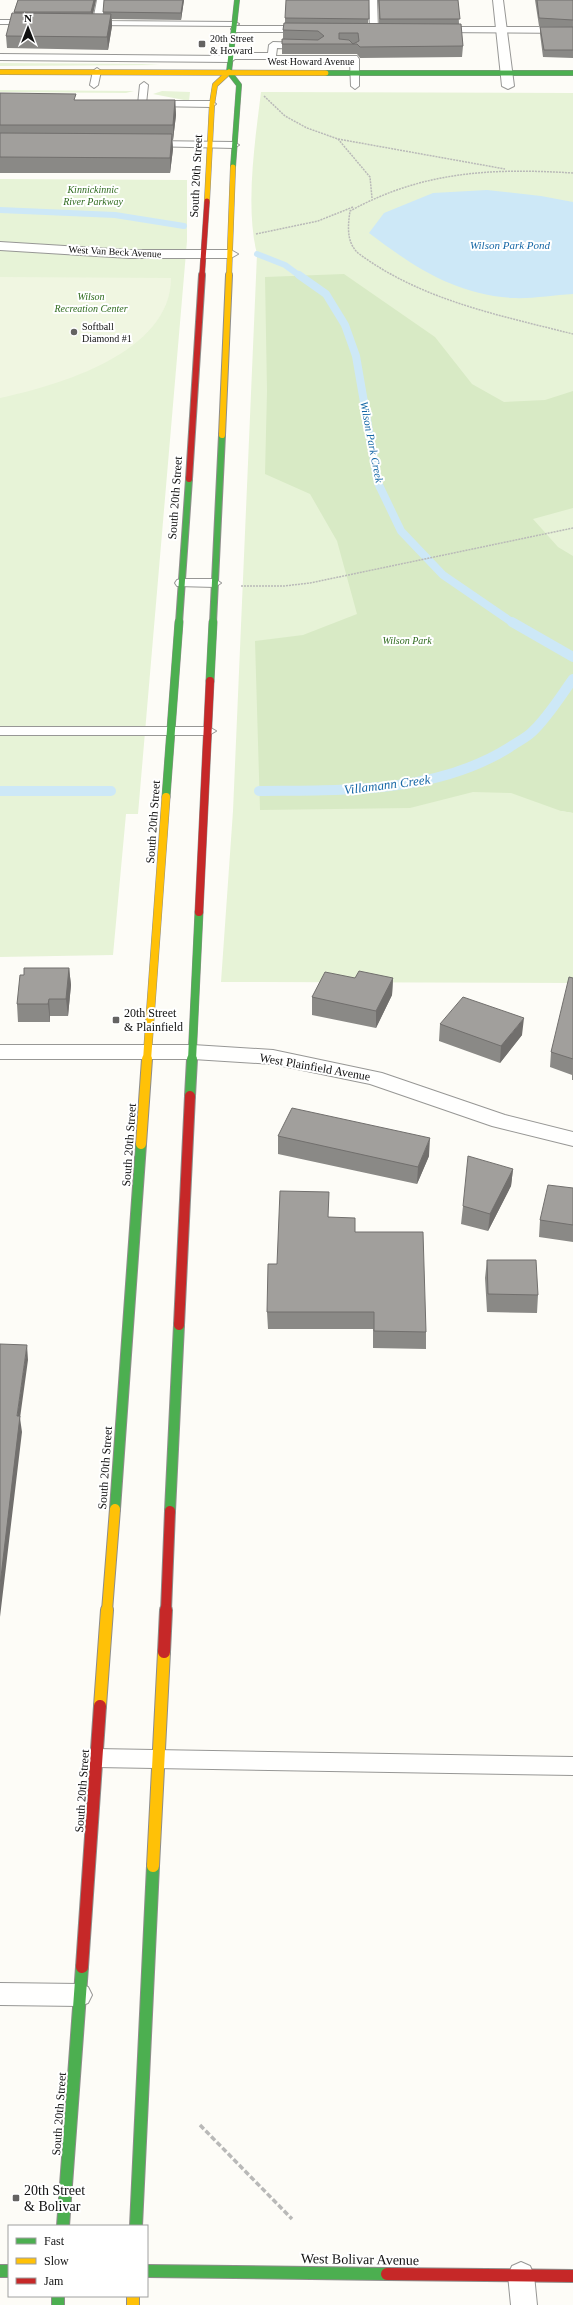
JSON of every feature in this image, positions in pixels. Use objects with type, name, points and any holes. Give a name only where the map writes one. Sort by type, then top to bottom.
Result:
[{"type":"street","points":[[211,85],[229,72],[231,57],[237,38],[235,26],[237,0]]},
{"type":"street","points":[[498,0],[508,86]]},
{"type":"street","name":"West Howard Avenue","points":[[0,72],[573,73]]},
{"type":"street","points":[[229,72],[243,86]]},
{"type":"street","points":[[211,85],[243,86]]},
{"type":"street","name":"South 20th Street","points":[[63,2225],[205,250],[206,206],[211,144],[211,85]]},
{"type":"street","points":[[136,2225],[209,731],[230,250],[230,206],[234,145],[243,86]]},
{"type":"street","name":"West Van Beck Avenue","points":[[0,246],[38,247],[130,254],[230,250]]},
{"type":"street","name":"West Plainfield Avenue","points":[[0,1052],[193,1052],[273,1057],[374,1078],[500,1122],[573,1139]]},
{"type":"street","name":"West Bolivar Avenue","points":[[148,2271],[573,2276]]},
{"type":"lane","points":[[97,23],[101,0]]},
{"type":"lane","points":[[373,0],[374,30]]},
{"type":"lane","points":[[0,22],[45,22]]},
{"type":"lane","points":[[82,22],[319,29]]},
{"type":"lane","points":[[426,30],[573,30]]},
{"type":"lane","points":[[264,39],[289,41],[294,53],[292,72]]},
{"type":"lane","points":[[272,56],[273,45],[294,53],[312,56],[354,58],[355,86]]},
{"type":"lane","points":[[0,57],[162,59],[272,56],[272,59],[312,46],[312,56]]},
{"type":"lane","points":[[162,59],[174,72]]},
{"type":"lane","points":[[94,85],[97,72]]},
{"type":"lane","points":[[144,85],[138,104],[212,104]]},
{"type":"lane","points":[[142,144],[234,145]]},
{"type":"lane","points":[[181,583],[215,583]]},
{"type":"lane","points":[[0,731],[209,731]]},
{"type":"lane","points":[[96,1758],[573,1766]]},
{"type":"lane","points":[[0,1994],[80,1995]]},
{"type":"lane","points":[[521,2275],[524,2305]]},
{"type":"path","points":[[260,92],[285,116],[307,128],[338,139],[510,170],[573,173]]},
{"type":"path","points":[[338,139],[354,155],[370,177],[372,198]]},
{"type":"path","points":[[252,234],[293,228],[332,218],[372,198],[418,184],[460,176],[510,170]]},
{"type":"path","points":[[372,198],[350,211],[347,229],[355,249],[381,268],[416,288],[472,308],[573,334]]},
{"type":"path","points":[[215,583],[246,587],[278,586],[343,576],[573,528]]},
{"type":"path","points":[[200,2125],[292,2219]]},
{"type":"green space","points":[[0,63],[142,64],[160,65],[0,66]]},
{"type":"green space","points":[[0,90],[134,91],[126,93],[0,92]]},
{"type":"green space","points":[[162,91],[190,92],[189,101],[153,94]]},
{"type":"green space","name":"Wilson Park","points":[[261,92],[573,93],[573,804],[561,811],[573,813],[573,983],[221,982],[233,811],[257,254],[253,235],[251,195]]},
{"type":"green space","name":"Wilson Recreation Center","points":[[0,179],[187,180],[187,241],[138,814],[126,814],[113,955],[0,957]]},
{"type":"green space","points":[[344,274],[435,337],[472,384],[504,402],[545,400],[573,391],[573,508],[533,519],[558,547],[573,556],[573,813],[561,811],[511,793],[473,792],[410,808],[260,810],[255,641],[303,635],[357,614],[337,541],[310,494],[265,474],[267,391],[265,277]]},
{"type":"green space","name":"Softball Diamond #1","points":[[0,277],[171,278],[166,304],[153,327],[132,346],[108,361],[80,374],[52,384],[0,398]]},
{"type":"water","name":"Wilson Park Pond","points":[[487,190],[541,196],[573,202],[573,294],[512,298],[472,291],[453,285],[436,277],[402,257],[369,233],[384,213],[433,193]]},
{"type":"building","points":[[18,0],[94,0],[91,12],[14,12]]},
{"type":"building","points":[[104,0],[183,0],[181,13],[103,12]]},
{"type":"building","points":[[286,0],[369,0],[369,19],[285,18]]},
{"type":"building","points":[[379,0],[458,0],[460,19],[380,19]]},
{"type":"building","points":[[537,0],[573,0],[573,20],[539,18]]},
{"type":"building","points":[[12,13],[111,14],[107,37],[6,36]]},
{"type":"building","points":[[284,23],[461,24],[463,46],[360,47],[357,44],[353,44],[282,44],[282,39],[318,40],[324,36],[318,31],[283,30]],"holes":[[[339,33],[358,33],[359,41],[353,44],[349,40],[339,39]]]},
{"type":"building","points":[[540,27],[573,27],[573,50],[544,50]]},
{"type":"building","points":[[0,93],[76,94],[74,100],[175,100],[173,125],[0,125]]},
{"type":"building","points":[[0,133],[172,134],[170,158],[0,157]]},
{"type":"building","points":[[24,968],[69,968],[66,999],[49,999],[48,1004],[17,1004],[20,975],[24,975]]},
{"type":"building","points":[[359,971],[393,978],[376,1011],[312,997],[325,972],[355,978]]},
{"type":"building","points":[[569,977],[573,978],[573,1059],[551,1052]]},
{"type":"building","points":[[463,997],[524,1018],[501,1046],[440,1024]]},
{"type":"building","points":[[292,1108],[430,1138],[418,1167],[278,1136]]},
{"type":"building","points":[[468,1156],[513,1169],[490,1214],[463,1206]]},
{"type":"building","points":[[548,1185],[573,1188],[573,1225],[540,1220]]},
{"type":"building","points":[[280,1191],[329,1192],[328,1217],[355,1218],[355,1232],[423,1232],[426,1332],[374,1331],[374,1312],[267,1312],[268,1264],[277,1264]]},
{"type":"building","points":[[487,1260],[536,1260],[538,1295],[488,1294]]},
{"type":"building","points":[[0,1344],[27,1345],[17,1416],[20,1416],[0,1585]]},
{"type":"waterway","name":"Wilson Park Creek","points":[[0,210],[115,215],[184,226]]},
{"type":"waterway","name":"Wilson Park Creek","points":[[257,254],[285,265],[300,276]]},
{"type":"waterway","name":"Wilson Park Creek","points":[[299,275],[326,294],[345,325],[356,356],[378,483],[401,531],[443,575],[513,623]]},
{"type":"waterway","name":"Wilson Park Creek","points":[[512,622],[573,657]]},
{"type":"waterway","name":"Villamann Creek","points":[[259,791],[356,789],[420,781],[451,774],[481,762],[510,747],[530,734],[549,713],[573,679]]},
{"type":"waterway","points":[[0,791],[111,791]]},
{"type":"traffic: fast","points":[[233,167],[239,85],[229,72],[237,0]]},
{"type":"traffic: fast","points":[[326,73],[573,73]]},
{"type":"traffic: fast","points":[[210,681],[222,435]]},
{"type":"traffic: fast","points":[[166,797],[189,479]]},
{"type":"traffic: fast","points":[[190,1096],[199,912]]},
{"type":"traffic: fast","points":[[115,1509],[141,1144]]},
{"type":"traffic: fast","points":[[170,1511],[179,1325]]},
{"type":"traffic: fast","points":[[136,2225],[153,1866]]},
{"type":"traffic: fast","points":[[63,2225],[82,1967]]},
{"type":"traffic: fast","points":[[0,2271],[8,2271]]},
{"type":"traffic: fast","points":[[148,2271],[387,2274]]},
{"type":"traffic: fast","points":[[58,2297],[58,2305]]},
{"type":"traffic: slow","points":[[0,72],[326,73]]},
{"type":"traffic: slow","points":[[207,201],[212,104],[215,85],[229,72]]},
{"type":"traffic: slow","points":[[222,435],[233,167]]},
{"type":"traffic: slow","points":[[141,1144],[166,797]]},
{"type":"traffic: slow","points":[[100,1706],[115,1509]]},
{"type":"traffic: slow","points":[[153,1866],[164,1652]]},
{"type":"traffic: slow","points":[[133,2297],[133,2305]]},
{"type":"traffic: jam","points":[[189,479],[207,201]]},
{"type":"traffic: jam","points":[[199,912],[210,681]]},
{"type":"traffic: jam","points":[[179,1325],[190,1096]]},
{"type":"traffic: jam","points":[[164,1652],[170,1511]]},
{"type":"traffic: jam","points":[[82,1967],[100,1706]]},
{"type":"traffic: jam","points":[[387,2274],[573,2276]]},
{"type":"place","name":"20th Street & Howard","points":[[202,44]]},
{"type":"place","name":"Softball Diamond #1","points":[[74,332]]},
{"type":"place","name":"20th Street & Plainfield","points":[[116,1020]]},
{"type":"place","name":"20th Street & Bolivar","points":[[16,2198]]},
{"type":"park label","name":"Kinnickinnic River Parkway","points":[[93,194]]}]
